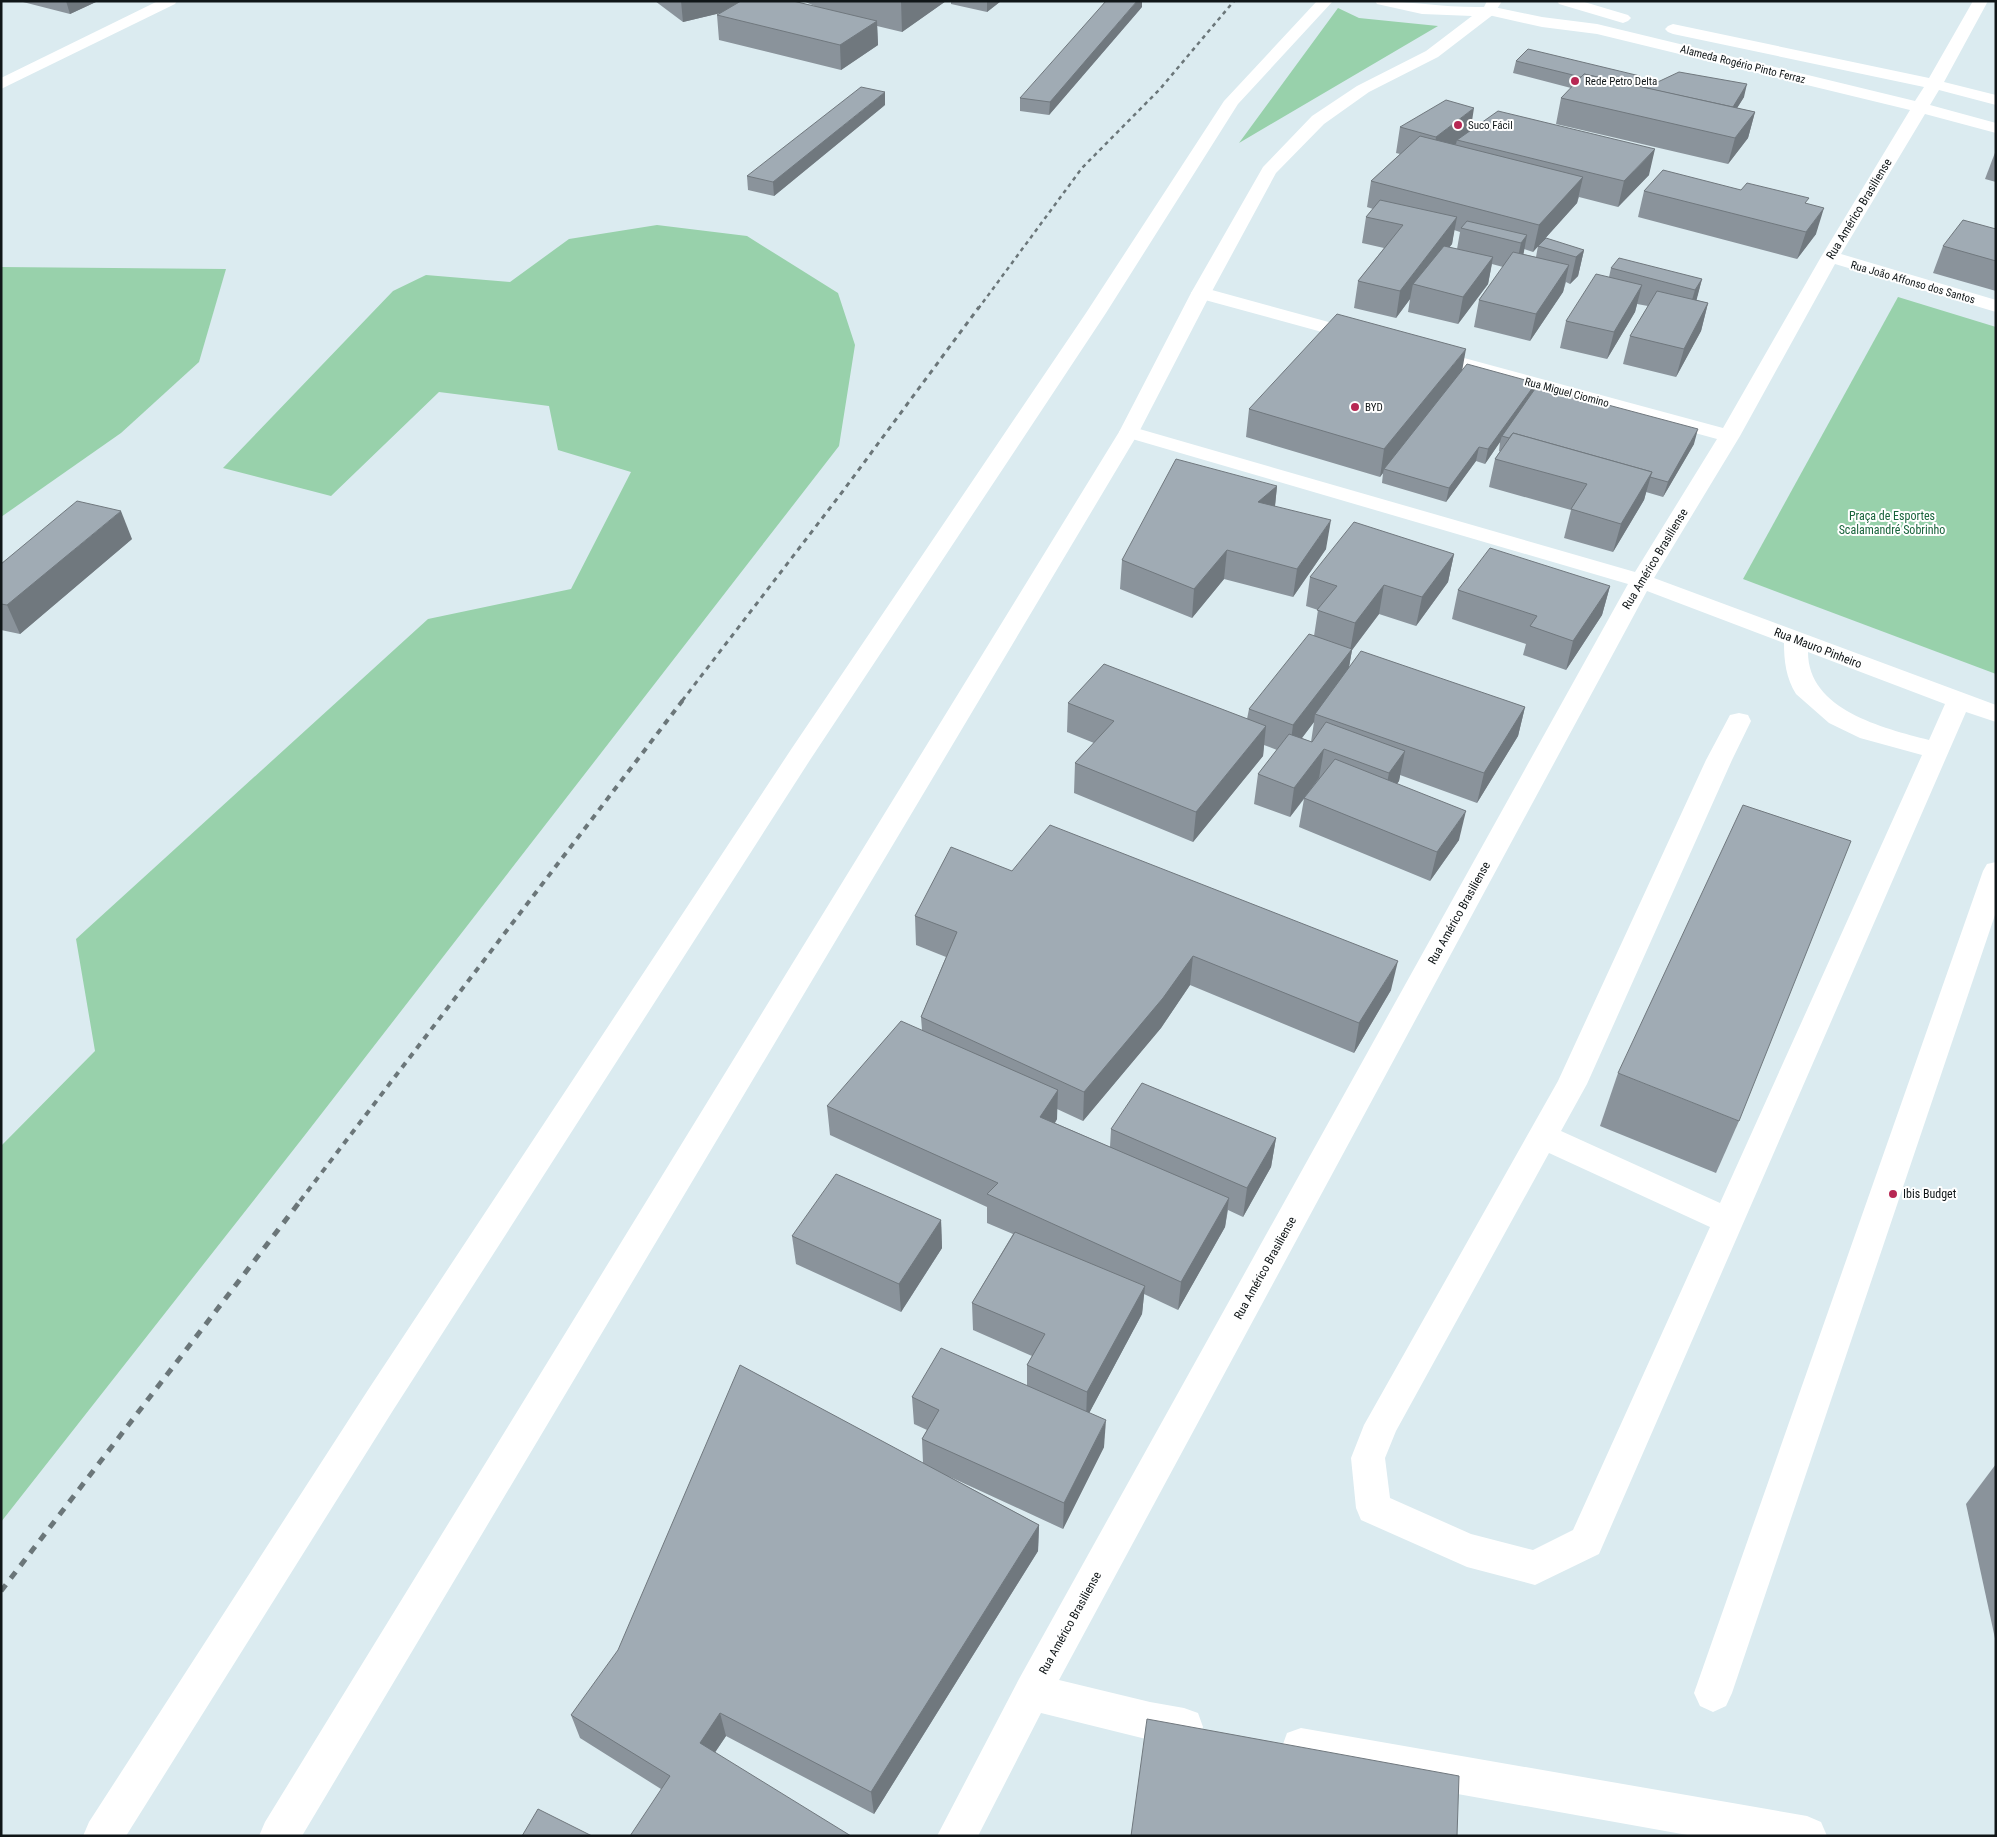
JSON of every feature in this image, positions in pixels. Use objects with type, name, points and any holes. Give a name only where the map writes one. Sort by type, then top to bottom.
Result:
[{"type":"street","points":[[1,84],[170,1]]},
{"type":"street","points":[[103,1836],[386,1393],[801,754],[1096,314],[1232,101],[1326,1]]},
{"type":"street","name":"Alameda Rogério Pinto Ferraz","points":[[1382,1],[1409,8],[1447,13],[1492,6],[1542,22],[1597,29],[1920,107],[1996,128]]},
{"type":"street","points":[[1564,1],[1613,16],[1642,22]]},
{"type":"street","name":"Rua Américo Brasiliense","points":[[957,1836],[1032,1692],[1641,581],[1729,436],[1830,257],[1934,84],[1981,1]]},
{"type":"street","points":[[279,1836],[1130,432],[1201,293],[1269,171],[1318,120],[1363,89],[1432,54],[1492,6]]},
{"type":"street","name":"Alameda Rogério Pinto Ferraz","points":[[1662,26],[1934,84],[1996,100]]},
{"type":"street","name":"Rua João Affonso dos Santos","points":[[1830,257],[1996,306]]},
{"type":"street","points":[[1201,293],[1384,343]]},
{"type":"street","name":"Rua Miguel Ciomino","points":[[1412,350],[1729,436]]},
{"type":"street","name":"Rua Mauro Pinheiro","points":[[1130,432],[1641,581],[1996,714]]},
{"type":"street","points":[[1796,639],[1796,664],[1805,688],[1838,717],[1869,732],[1937,751]]},
{"type":"street","points":[[1739,721],[1719,760],[1572,1084],[1381,1425],[1368,1458],[1374,1508],[1467,1550],[1535,1568],[1586,1542],[1959,700]]},
{"type":"street","points":[[1713,1692],[1996,871]]},
{"type":"street","points":[[1542,1136],[1729,1221]]},
{"type":"street","points":[[1032,1692],[1150,1721],[1218,1733]]},
{"type":"street","points":[[1267,1741],[1806,1836]]},
{"type":"green space","points":[[1338,8],[1359,18],[1438,26],[1239,143]]},
{"type":"green space","points":[[657,225],[747,236],[838,293],[855,345],[839,446],[305,1135],[1,1522],[1,1146],[95,1051],[76,939],[428,619],[571,589],[631,472],[558,450],[549,406],[439,392],[331,496],[223,468],[393,291],[426,275],[510,282],[569,239]]},
{"type":"green space","points":[[1,267],[226,269],[199,362],[121,433],[1,517]]},
{"type":"green space","name":"Praça de Esportes Scalamandré Sobrinho","points":[[1898,297],[1996,327],[1996,674],[1743,579]]},
{"type":"building","points":[[741,1],[793,1],[877,21],[840,45],[717,15]]},
{"type":"building","points":[[1106,1],[1137,1],[1050,102],[1020,98]]},
{"type":"building","points":[[1528,49],[1640,76],[1631,85],[1584,74],[1581,77],[1516,61]]},
{"type":"building","points":[[1679,72],[1747,84],[1733,107],[1645,88]]},
{"type":"building","points":[[1584,74],[1755,112],[1735,138],[1561,98]]},
{"type":"building","points":[[861,87],[885,92],[773,182],[747,176]]},
{"type":"building","points":[[1446,100],[1474,108],[1436,137],[1400,127]]},
{"type":"building","points":[[1498,111],[1655,149],[1624,181],[1457,140]]},
{"type":"building","points":[[1420,136],[1583,177],[1539,225],[1371,181]]},
{"type":"building","points":[[1663,170],[1741,190],[1747,183],[1809,198],[1805,203],[1824,208],[1806,232],[1644,191]]},
{"type":"building","points":[[1380,200],[1457,217],[1400,291],[1358,281],[1403,225],[1366,217]]},
{"type":"building","points":[[1963,220],[1996,229],[1996,261],[1943,246]]},
{"type":"building","points":[[1467,221],[1527,235],[1521,243],[1461,228]]},
{"type":"building","points":[[1546,238],[1584,250],[1576,257],[1538,246]]},
{"type":"building","points":[[1444,246],[1493,257],[1463,297],[1413,284]]},
{"type":"building","points":[[1513,252],[1569,265],[1536,314],[1479,300]]},
{"type":"building","points":[[1619,258],[1702,279],[1695,290],[1611,268]]},
{"type":"building","points":[[1596,274],[1642,285],[1614,332],[1566,321]]},
{"type":"building","points":[[1657,291],[1708,303],[1684,349],[1630,336]]},
{"type":"building","name":"BYD","points":[[1337,314],[1466,349],[1384,449],[1249,409]]},
{"type":"building","points":[[1467,364],[1536,383],[1488,449],[1479,447],[1449,488],[1384,469]]},
{"type":"building","points":[[1537,386],[1698,429],[1668,482],[1650,477],[1652,472],[1513,433],[1509,438],[1502,436]]},
{"type":"building","points":[[1513,433],[1652,472],[1621,524],[1571,509],[1587,484],[1495,459]]},
{"type":"building","points":[[1176,459],[1277,486],[1258,502],[1331,520],[1297,569],[1227,550],[1194,589],[1122,560]]},
{"type":"building","points":[[77,501],[121,511],[7,605],[1,604],[1,564]]},
{"type":"building","points":[[1354,522],[1454,554],[1422,597],[1384,585],[1355,623],[1317,610],[1337,586],[1310,577]]},
{"type":"building","points":[[1490,548],[1610,586],[1573,641],[1530,626],[1537,616],[1458,590]]},
{"type":"building","points":[[1309,634],[1352,649],[1293,725],[1249,709]]},
{"type":"building","points":[[1361,651],[1525,707],[1484,773],[1315,714]]},
{"type":"building","points":[[1104,664],[1266,726],[1196,812],[1075,763],[1114,721],[1068,703]]},
{"type":"building","points":[[1326,722],[1405,751],[1389,773],[1324,749],[1294,788],[1258,774],[1289,734],[1312,742]]},
{"type":"building","points":[[1335,759],[1466,811],[1437,852],[1304,798]]},
{"type":"building","points":[[1743,805],[1851,841],[1739,1121],[1618,1073]]},
{"type":"building","points":[[1050,825],[1398,961],[1359,1023],[1193,956],[1163,998],[1084,1092],[921,1017],[957,932],[915,916],[951,847],[1012,871]]},
{"type":"building","points":[[901,1021],[1058,1090],[1040,1117],[1229,1198],[1181,1282],[987,1194],[998,1183],[827,1106]]},
{"type":"building","points":[[1142,1083],[1276,1138],[1247,1188],[1111,1129]]},
{"type":"building","points":[[836,1174],[941,1220],[899,1284],[792,1236]]},
{"type":"building","points":[[1015,1232],[1145,1286],[1087,1392],[1027,1365],[1045,1334],[972,1303]]},
{"type":"building","points":[[941,1348],[1106,1420],[1064,1503],[922,1439],[939,1410],[912,1397]]},
{"type":"building","points":[[740,1365],[1039,1525],[871,1792],[720,1713],[700,1743],[851,1836],[630,1836],[670,1776],[571,1715],[618,1650]]},
{"type":"building","points":[[1147,1719],[1459,1776],[1457,1836],[1131,1836]]},
{"type":"building","points":[[538,1809],[592,1836],[522,1836]]},
{"type":"railway","points":[[978,309],[1082,168],[1160,89],[1234,1]]},
{"type":"railway","points":[[682,701],[843,491],[979,307]]},
{"type":"railway","points":[[300,1201],[683,700]]},
{"type":"railway","points":[[1,1591],[301,1200]]},
{"type":"place","name":"Rede Petro Delta","points":[[1575,81]]},
{"type":"place","name":"Suco Fácil","points":[[1458,125]]},
{"type":"place","name":"BYD","points":[[1355,407]]},
{"type":"place","name":"Ibis Budget","points":[[1893,1194]]}]
